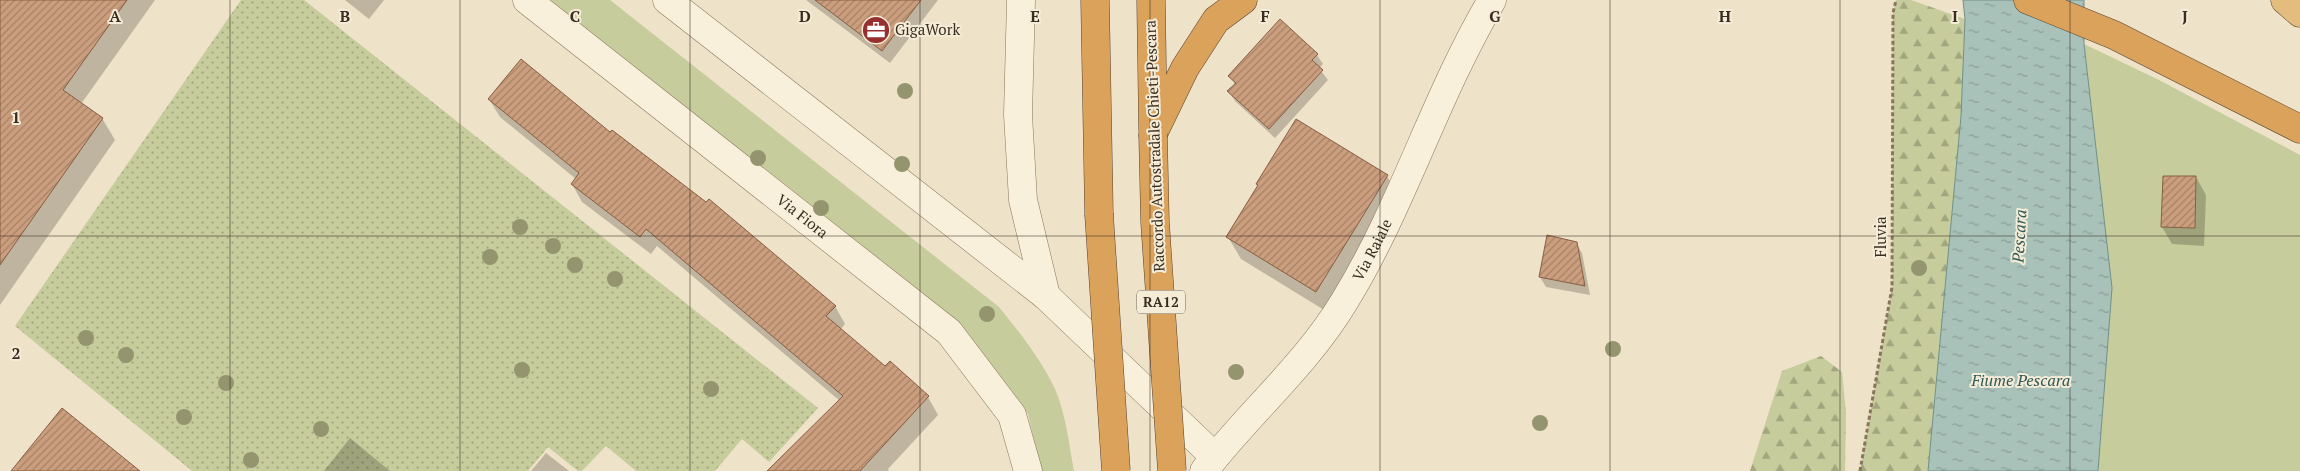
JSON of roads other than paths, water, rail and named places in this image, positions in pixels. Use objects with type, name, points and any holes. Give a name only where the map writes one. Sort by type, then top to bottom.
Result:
[{"type":"highway","points":[[1095,0],[1099,214],[1116,471]]},
{"type":"highway","name":"Raccordo Autostradale Chieti-Pescara","points":[[1151,0],[1155,222],[1172,471]]},
{"type":"highway","points":[[1153,134],[1186,68],[1216,20],[1243,0]]},
{"type":"highway","points":[[2028,0],[2114,35],[2300,129]]},
{"type":"highway","points":[[2285,0],[2300,13]]},
{"type":"street","name":"Via Fiora","points":[[527,0],[949,332],[1012,415],[1028,471]]},
{"type":"street","points":[[667,0],[1046,296],[1209,464]]},
{"type":"street","points":[[1021,0],[1018,115],[1023,200],[1046,296]]},
{"type":"street","name":"Via Raiale","points":[[1209,464],[1305,356],[1344,303],[1387,223],[1469,39],[1492,0]]},
{"type":"water","name":"Fiume Pescara","points":[[1963,0],[2084,0],[2084,44],[2112,288],[2098,471],[1928,471],[1961,116],[1965,19]]},
{"type":"place","name":"GigaWork","points":[[876,30]]},
{"type":"water label","name":"Pescara","points":[[2019,236]]}]
